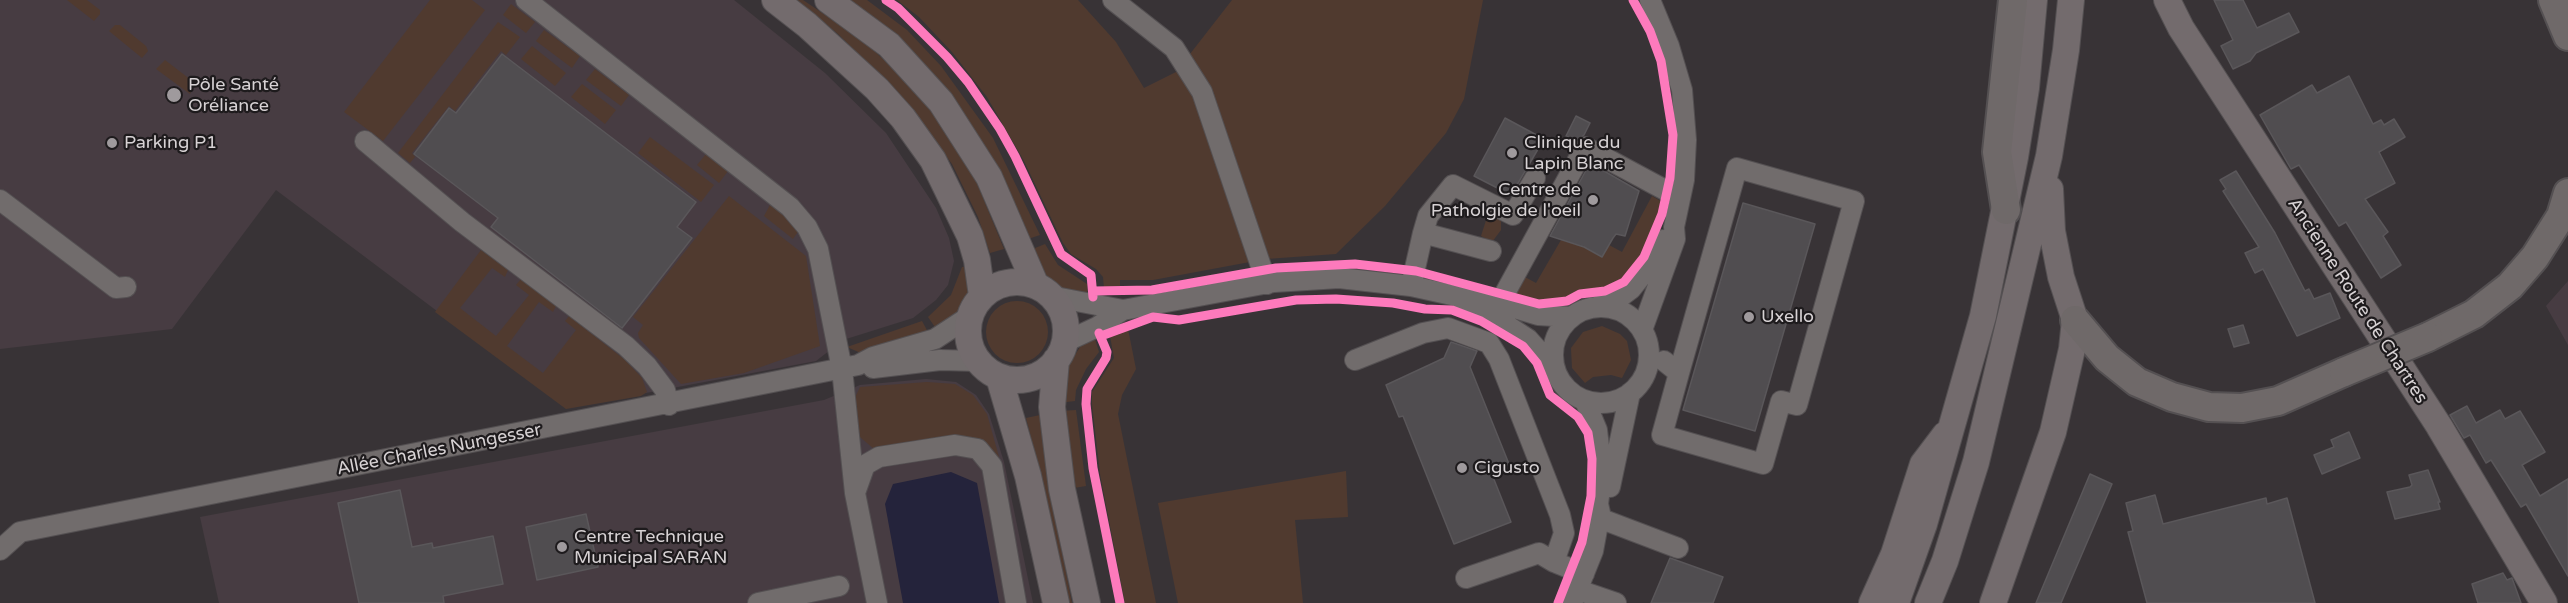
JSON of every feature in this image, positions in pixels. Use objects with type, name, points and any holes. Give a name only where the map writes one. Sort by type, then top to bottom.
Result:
[{"type":"highway","points":[[2006,210],[1997,152],[2013,0]]},
{"type":"highway","points":[[2553,0],[2568,36]]},
{"type":"highway","points":[[2075,320],[2108,358],[2137,382],[2172,398],[2209,407],[2242,408],[2278,401],[2428,337],[2474,314],[2510,286],[2535,257],[2561,216],[2568,193]]},
{"type":"main road","points":[[775,0],[807,25],[877,89],[903,118],[933,160],[970,236],[977,260],[976,306],[968,340],[978,361],[999,377],[1009,380],[1030,378],[1049,368],[1060,351]]},
{"type":"main road","points":[[828,0],[889,45],[941,102],[988,177],[1043,291],[1060,309],[1065,325],[1052,407],[1062,489],[1087,603]]},
{"type":"main road","points":[[1896,603],[1924,524],[1955,422],[2006,210],[2026,88],[2034,0]]},
{"type":"main road","points":[[1928,603],[1945,561],[1976,462],[2049,156],[2066,51],[2071,0]]},
{"type":"main road","name":"Ancienne Route de Chartres","points":[[2167,0],[2181,28],[2439,426],[2544,603]]},
{"type":"main road","points":[[1993,603],[2053,432],[2069,372],[2075,320],[2061,277],[2052,231],[2049,156]]},
{"type":"main road","points":[[976,306],[992,289],[1014,282],[1043,291]]},
{"type":"main road","points":[[999,377],[1026,466],[1056,603]]},
{"type":"main road","points":[[1872,603],[1894,554],[1923,464],[1955,422]]},
{"type":"street","points":[[526,0],[620,71],[698,137],[800,216],[818,249],[850,367],[855,494],[877,603]]},
{"type":"street","points":[[1113,0],[1174,48],[1202,92],[1267,284]]},
{"type":"street","points":[[1642,330],[1675,239],[1674,227],[1684,180],[1685,115],[1682,90],[1669,46],[1650,0]]},
{"type":"street","points":[[365,141],[479,235],[626,346],[647,366],[665,390],[669,405]]},
{"type":"street","points":[[1499,304],[1585,147],[1667,191]]},
{"type":"street","points":[[1737,168],[1854,201],[1797,405],[1781,401],[1763,464],[1662,435],[1672,367],[1737,168]]},
{"type":"street","points":[[1411,286],[1428,216],[1453,185],[1513,215],[1535,178]]},
{"type":"street","points":[[0,200],[116,288],[126,287]]},
{"type":"street","points":[[1554,368],[1555,340],[1561,327],[1571,317],[1619,298],[1631,289],[1654,259],[1664,237],[1674,227]]},
{"type":"street","points":[[1423,233],[1491,251]]},
{"type":"street","points":[[1060,351],[1123,310],[1267,284],[1323,278],[1411,286],[1452,295],[1468,294],[1538,315],[1571,317]]},
{"type":"street","points":[[1043,291],[1123,310]]},
{"type":"street","points":[[1452,295],[1528,339],[1554,368],[1560,382],[1571,393],[1585,401],[1601,403],[1617,401],[1630,393],[1647,371],[1648,343],[1642,330],[1622,312],[1596,307]]},
{"type":"street","name":"Allée Charles Nungesser","points":[[0,550],[20,532],[669,405],[850,367],[873,357],[934,339],[976,306]]},
{"type":"street","points":[[1355,360],[1423,333],[1448,328],[1489,343],[1499,360],[1560,515],[1564,533],[1554,562]]},
{"type":"street","name":"Allée Charles Nungesser","points":[[850,367],[876,368],[940,360],[978,361]]},
{"type":"street","points":[[1600,516],[1606,507],[1630,393]]},
{"type":"street","points":[[1578,589],[1593,551],[1600,516],[1598,504],[1602,473],[1597,430],[1585,401]]},
{"type":"street","points":[[855,494],[865,465],[879,457],[955,445],[978,449],[993,466],[1017,603]]},
{"type":"street","points":[[1600,516],[1678,548]]},
{"type":"street","points":[[1466,578],[1539,553],[1554,562],[1578,589],[1616,603]]},
{"type":"street","points":[[758,603],[838,586]]},
{"type":"shaded area","points":[[0,0],[734,0],[825,73],[886,133],[936,208],[949,238],[954,261],[948,285],[936,300],[913,318],[843,340],[816,361],[566,408],[276,190],[172,329],[0,349]]},
{"type":"shaded area","points":[[67,0],[87,0],[100,10],[100,14],[94,21]]},
{"type":"shaded area","points":[[430,0],[472,0],[485,10],[383,141],[344,112]]},
{"type":"shaded area","points":[[797,0],[803,0],[864,41],[910,85],[933,112],[976,181],[1004,249],[990,253],[978,217],[952,164],[901,96],[838,34]]},
{"type":"shaded area","points":[[835,0],[867,0],[907,30],[941,66],[993,138],[1040,235],[1022,241],[993,175]]},
{"type":"shaded area","points":[[897,0],[1078,0],[1116,42],[1144,88],[1176,72],[1232,0],[1483,0],[1464,99],[1446,133],[1385,206],[1336,254],[1266,259],[1153,280],[1120,280],[1120,286],[1104,288],[1103,277],[1096,269],[1071,254],[1063,243],[1024,161],[987,97],[952,52],[919,17]]},
{"type":"shaded area","points":[[511,4],[535,22],[526,33],[503,15]]},
{"type":"shaded area","points":[[498,22],[520,37],[506,55],[501,51],[455,111],[449,106],[412,153],[415,157],[410,163],[398,153]]},
{"type":"shaded area","points":[[115,25],[120,25],[146,46],[148,51],[142,58],[109,31]]},
{"type":"shaded area","points":[[544,30],[580,56],[572,68],[536,41]]},
{"type":"shaded area","points":[[532,46],[566,73],[555,86],[521,59]]},
{"type":"shaded area","points":[[165,60],[195,83],[190,94],[156,69]]},
{"type":"shaded area","points":[[595,69],[629,95],[621,106],[586,80]]},
{"type":"shaded area","points":[[582,84],[616,110],[605,124],[571,97]]},
{"type":"shaded area","points":[[650,137],[714,185],[701,202],[638,153]]},
{"type":"shaded area","points":[[706,154],[728,171],[719,183],[697,165]]},
{"type":"shaded area","points":[[729,196],[806,256],[820,346],[744,373],[681,384],[639,338],[638,333],[643,325],[633,317]]},
{"type":"shaded area","points":[[1652,196],[1664,203],[1662,214],[1644,257],[1624,282],[1605,291],[1580,294],[1552,305],[1511,297],[1523,276],[1536,283],[1561,240],[1584,247],[1601,257],[1609,245],[1622,252]]},
{"type":"shaded area","points":[[771,203],[799,230],[793,239],[764,216]]},
{"type":"shaded area","points":[[1489,211],[1500,215],[1501,222],[1501,230],[1492,242],[1481,236]]},
{"type":"shaded area","points":[[1045,244],[1058,265],[1087,284],[1088,296],[1063,291],[1046,279],[1028,251]]},
{"type":"shaded area","points":[[481,250],[508,270],[505,277],[492,268],[460,308],[496,336],[529,295],[516,285],[521,279],[556,306],[553,312],[539,302],[507,346],[543,373],[576,330],[565,321],[569,316],[625,360],[642,378],[647,392],[641,396],[566,409],[435,312]]},
{"type":"shaded area","points":[[972,266],[970,289],[957,313],[947,324],[937,330],[928,317],[951,295],[962,267]]},
{"type":"shaded area","points":[[2568,281],[2568,345],[2546,306]]},
{"type":"shaded area","points":[[1017,301],[1039,310],[1048,332],[1039,354],[1017,363],[995,354],[986,332],[995,310]]},
{"type":"shaded area","points":[[922,321],[929,334],[863,354],[847,347]]},
{"type":"shaded area","points":[[1602,326],[1620,334],[1627,341],[1631,360],[1622,378],[1611,375],[1593,377],[1585,383],[1572,368],[1571,348],[1583,332]]},
{"type":"shaded area","points":[[1128,329],[1136,369],[1122,395],[1118,414],[1156,603],[1125,603],[1100,474],[1092,404],[1092,392],[1114,358],[1110,336]]},
{"type":"shaded area","points":[[1094,336],[1099,352],[1086,369],[1076,390],[1075,401],[1058,403],[1061,377],[1080,347]]},
{"type":"shaded area","points":[[926,379],[956,382],[976,395],[989,414],[1004,462],[1033,603],[219,603],[200,517],[824,400],[860,385]]},
{"type":"shaded area","points":[[927,382],[955,384],[973,395],[987,414],[1004,475],[999,474],[989,450],[874,449],[860,437],[854,400],[860,387]]},
{"type":"shaded area","points":[[1076,410],[1086,486],[1068,489],[1060,411]]},
{"type":"shaded area","points":[[1040,415],[1048,479],[1072,603],[1066,603],[1042,480],[1026,418]]},
{"type":"shaded area","points":[[1346,471],[1348,517],[1295,520],[1303,603],[1178,603],[1158,503]]},
{"type":"shaded area","points":[[951,472],[977,483],[999,603],[903,603],[885,504],[893,484]]},
{"type":"building","points":[[2214,0],[2243,0],[2257,28],[2289,13],[2299,32],[2256,53],[2250,61],[2233,69],[2221,46],[2233,40]]},
{"type":"building","points":[[502,54],[696,202],[677,227],[692,238],[622,328],[491,227],[498,218],[414,154],[449,108],[456,113]]},
{"type":"building","points":[[2349,76],[2373,124],[2381,120],[2384,125],[2394,119],[2405,137],[2379,152],[2395,183],[2365,199],[2388,232],[2383,236],[2401,265],[2381,278],[2346,222],[2339,226],[2299,165],[2291,169],[2260,115],[2312,85],[2317,93]]},
{"type":"building","points":[[1576,116],[1590,123],[1584,135],[1575,141],[1566,136]]},
{"type":"building","name":"Clinique du Lapin Blanc","points":[[1505,118],[1544,139],[1511,195],[1474,176]]},
{"type":"building","name":"Centre de Patholgie de l'oeil","points":[[1590,163],[1639,191],[1625,236],[1616,234],[1602,257],[1584,247],[1550,236]]},
{"type":"building","points":[[2236,171],[2275,233],[2305,291],[2309,289],[2314,299],[2330,293],[2340,318],[2297,336],[2263,269],[2255,273],[2245,253],[2259,247],[2223,191],[2226,189],[2220,180]]},
{"type":"building","name":"Uxello","points":[[1743,203],[1815,224],[1755,431],[1683,410]]},
{"type":"building","points":[[2243,325],[2249,343],[2234,347],[2228,329]]},
{"type":"building","name":"Cigusto","points":[[1451,342],[1477,351],[1470,367],[1509,464],[1491,472],[1511,522],[1454,544],[1403,416],[1399,417],[1386,385],[1444,358]]},
{"type":"building","points":[[2467,406],[2476,423],[2500,410],[2505,419],[2520,411],[2545,452],[2522,465],[2540,496],[2568,479],[2568,576],[2526,504],[2521,507],[2491,460],[2486,463],[2470,435],[2464,438],[2450,415]]},
{"type":"building","points":[[2349,432],[2360,458],[2322,474],[2314,455],[2334,447],[2331,440]]},
{"type":"building","points":[[2428,470],[2440,502],[2438,502],[2440,509],[2395,519],[2387,492],[2410,487],[2412,485],[2409,475]]},
{"type":"building","points":[[2090,474],[2112,484],[2061,603],[2036,603]]},
{"type":"building","points":[[400,490],[412,547],[432,543],[433,548],[493,536],[503,584],[443,596],[444,603],[359,603],[338,503]]},
{"type":"building","points":[[2155,495],[2163,524],[2266,498],[2267,504],[2287,498],[2315,603],[2147,603],[2128,532],[2133,531],[2126,503]]},
{"type":"building","name":"Centre Technique Municipal SARAN","points":[[586,514],[598,567],[537,580],[526,527]]},
{"type":"building","points":[[1670,558],[1723,577],[1713,603],[1651,603]]},
{"type":"building","points":[[2503,573],[2507,580],[2512,578],[2521,603],[2478,603],[2472,584]]},
{"type":"cycle path","points":[[886,0],[898,8],[947,57],[968,82],[1000,129],[1015,156],[1061,254],[1091,275],[1093,297]]},
{"type":"cycle path","points":[[1093,291],[1152,290],[1276,268],[1355,264],[1416,271],[1539,304],[1567,301],[1580,294],[1605,291],[1624,282],[1644,257],[1662,214],[1670,178],[1673,135],[1661,61],[1650,31],[1633,0]]},
{"type":"cycle path","points":[[1101,336],[1153,317],[1179,320],[1296,300],[1336,299],[1393,303],[1425,309],[1452,310],[1481,321],[1523,346],[1537,363],[1550,395],[1578,417],[1588,433],[1592,459],[1591,496],[1582,542],[1558,603]]},
{"type":"cycle path","points":[[1099,333],[1107,352],[1106,358],[1087,389],[1086,404],[1093,468],[1120,603]]},
{"type":"place","name":"Pôle Santé Oréliance","points":[[174,95]]},
{"type":"place","name":"Parking P1","points":[[112,143]]},
{"type":"place","name":"Clinique du Lapin Blanc","points":[[1512,153]]},
{"type":"place","name":"Centre de Patholgie de l'oeil","points":[[1593,200]]},
{"type":"place","name":"Uxello","points":[[1749,317]]},
{"type":"place","name":"Cigusto","points":[[1462,468]]},
{"type":"place","name":"Centre Technique Municipal SARAN","points":[[562,547]]}]
